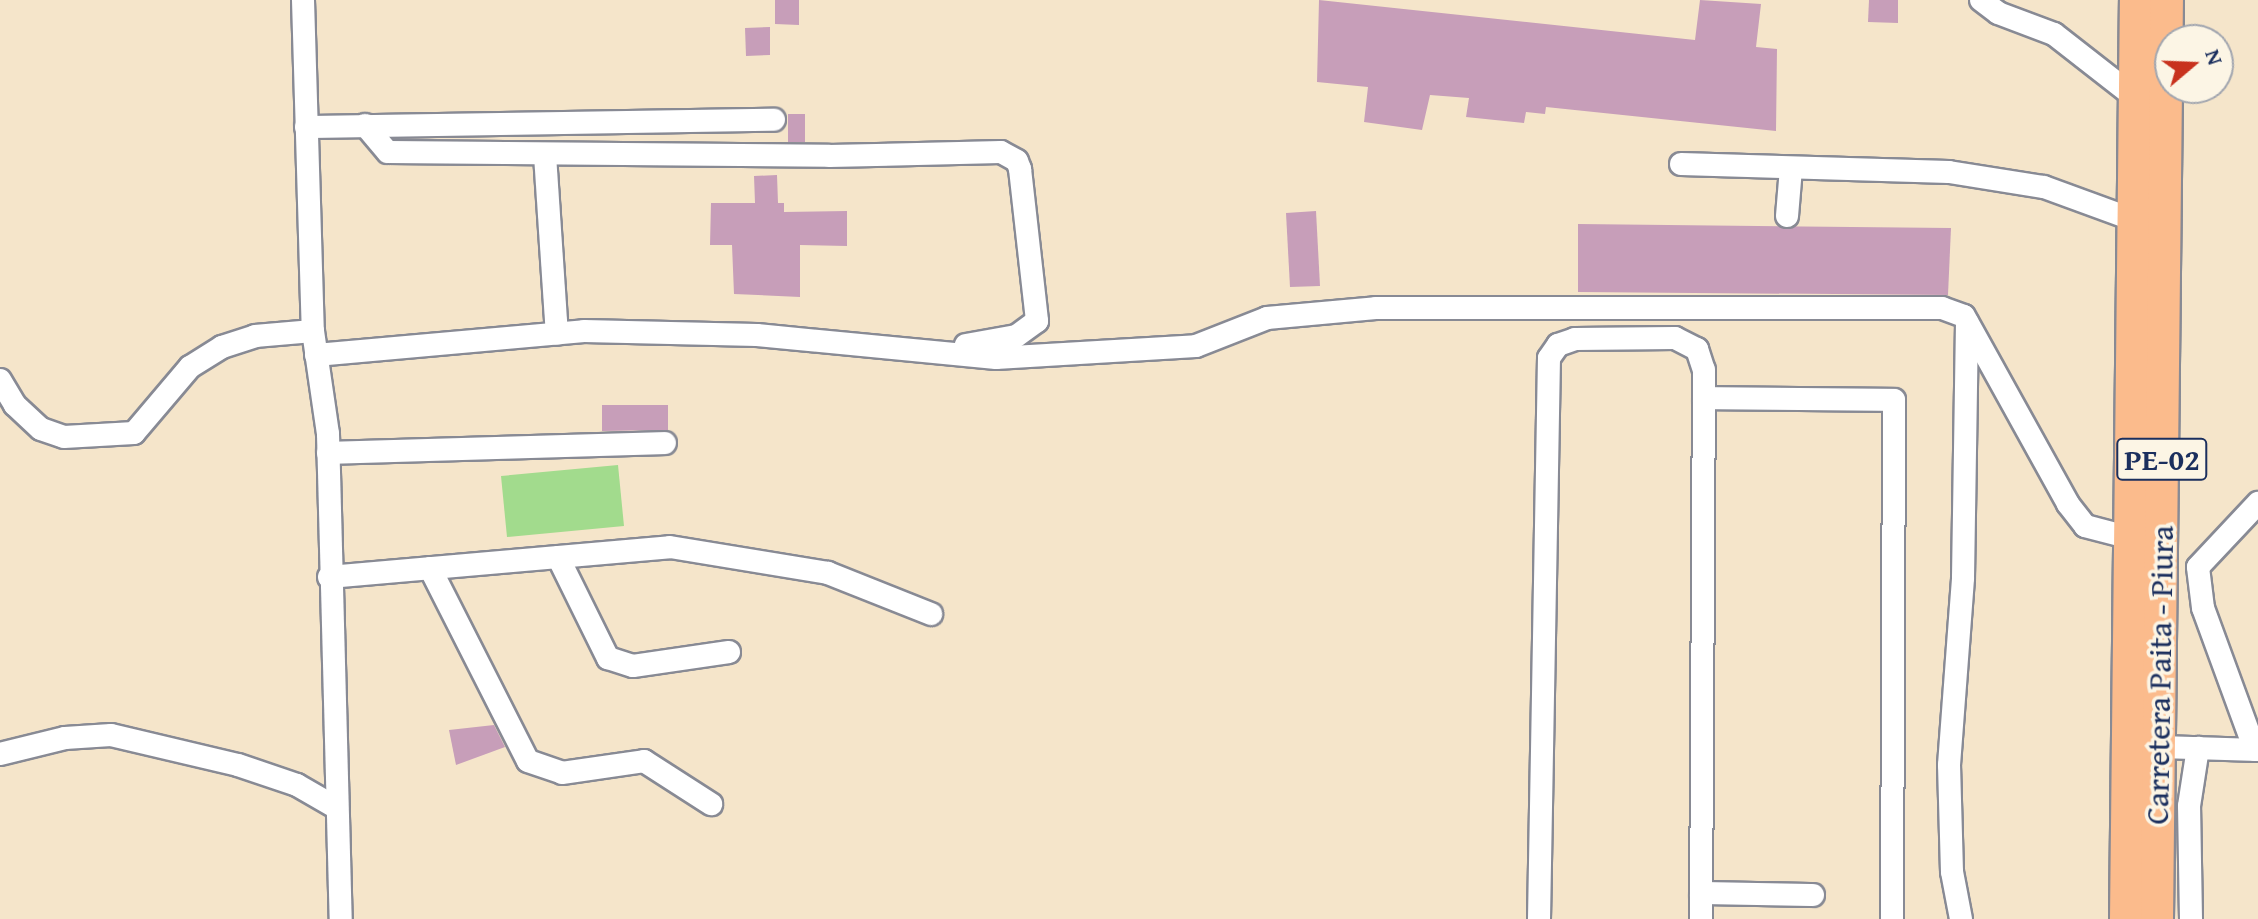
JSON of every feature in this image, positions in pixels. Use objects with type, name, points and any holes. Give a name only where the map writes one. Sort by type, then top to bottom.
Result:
[{"type":"highway","name":"Carretera Paita - Piura","points":[[2126,919],[2136,0]]},
{"type":"highway","name":"Carretera Paita - Piura","points":[[2157,919],[2167,0]]},
{"type":"street","points":[[303,0],[313,331],[328,453],[329,577],[341,919]]},
{"type":"street","points":[[1981,0],[1998,13],[2054,34],[2136,98]]},
{"type":"street","points":[[306,127],[774,120]]},
{"type":"street","points":[[365,125],[388,152],[1010,156],[1020,169],[1037,321],[1029,331],[994,343],[905,349]]},
{"type":"street","points":[[545,155],[557,334]]},
{"type":"street","points":[[1681,164],[1963,174],[2044,187],[2134,220]]},
{"type":"street","points":[[1787,216],[1791,168]]},
{"type":"street","points":[[316,355],[557,334],[757,335],[996,358],[1196,346],[1267,318],[1376,308],[1942,308],[1956,310],[1967,322],[2068,504],[2085,526],[2131,538]]},
{"type":"street","points":[[1961,919],[1952,872],[1949,765],[1963,578],[1967,322]]},
{"type":"street","points":[[0,380],[15,405],[41,429],[64,437],[134,433],[190,367],[222,347],[255,336],[313,331]]},
{"type":"street","points":[[1539,919],[1549,358],[1558,345],[1575,339],[1683,339],[1702,359],[1701,919]]},
{"type":"street","points":[[1704,398],[1894,400],[1892,919]]},
{"type":"street","points":[[328,453],[665,443]]},
{"type":"street","points":[[2160,747],[2256,750],[2203,608],[2198,567],[2258,503]]},
{"type":"street","points":[[329,577],[670,547],[828,573],[931,614]]},
{"type":"street","points":[[558,557],[608,658],[633,666],[729,652]]},
{"type":"street","points":[[430,568],[528,761],[562,773],[644,761],[711,804]]},
{"type":"street","points":[[0,754],[65,738],[111,735],[238,765],[297,785],[337,808]]},
{"type":"street","points":[[2191,919],[2189,806],[2198,748]]},
{"type":"street","points":[[1701,893],[1813,895]]},
{"type":"green space","points":[[618,465],[624,526],[507,537],[501,476]]},
{"type":"building","points":[[775,0],[799,0],[799,25],[775,24]]},
{"type":"building","points":[[1319,0],[1695,40],[1700,0],[1761,4],[1756,47],[1777,49],[1776,131],[1546,107],[1545,114],[1526,112],[1524,123],[1466,117],[1469,98],[1430,95],[1422,130],[1364,122],[1368,87],[1317,82]]},
{"type":"building","points":[[1869,0],[1898,0],[1898,23],[1868,22]]},
{"type":"building","points":[[770,27],[770,55],[746,56],[745,28]]},
{"type":"building","points":[[788,114],[805,114],[805,142],[788,142]]},
{"type":"building","points":[[777,175],[778,203],[784,203],[784,212],[847,211],[847,246],[800,245],[800,297],[734,294],[732,245],[710,245],[711,203],[755,203],[754,176]]},
{"type":"building","points":[[1316,211],[1320,286],[1290,287],[1286,213]]},
{"type":"building","points":[[1578,224],[1951,228],[1948,295],[1578,292]]},
{"type":"building","points":[[602,405],[668,405],[668,430],[602,431]]},
{"type":"building","points":[[494,725],[505,747],[456,765],[449,730]]}]
